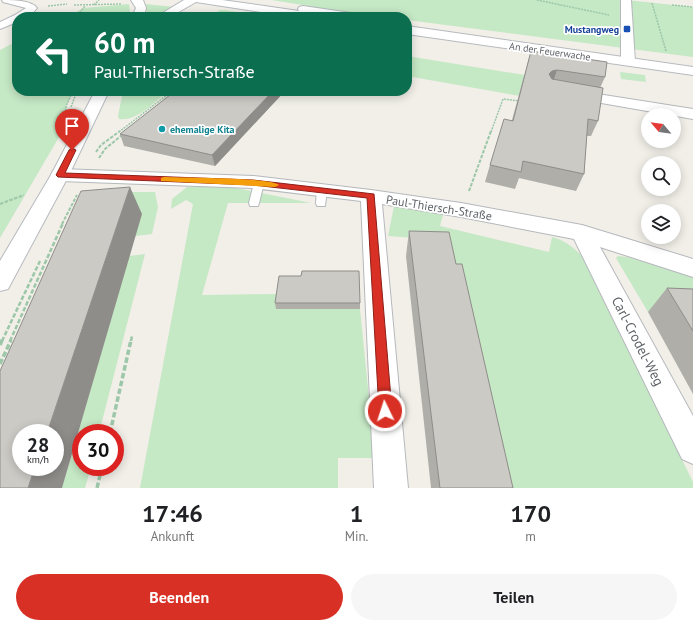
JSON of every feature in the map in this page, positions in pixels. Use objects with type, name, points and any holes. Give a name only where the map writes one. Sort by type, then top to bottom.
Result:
[{"type":"street","points":[[136,0],[139,2],[141,8],[140,12]]},
{"type":"street","points":[[171,12],[192,0]]},
{"type":"street","points":[[186,12],[200,4],[201,0],[282,12]]},
{"type":"street","points":[[241,0],[324,12]]},
{"type":"street","points":[[626,0],[628,59]]},
{"type":"street","points":[[14,3],[29,4],[32,8],[28,12]]},
{"type":"street","points":[[191,12],[225,4]]},
{"type":"street","points":[[0,26],[12,20]]},
{"type":"street","name":"An der Feuerwache","points":[[412,25],[628,59],[693,71]]},
{"type":"street","name":"An der Feuerwache","points":[[412,31],[628,59],[693,64]]},
{"type":"street","points":[[558,91],[693,114]]},
{"type":"street","points":[[0,282],[60,175],[100,96]]},
{"type":"street","name":"Paul-Thiersch-Straße","points":[[60,175],[259,183],[322,197],[371,196],[462,210],[582,233],[693,268]]},
{"type":"street","points":[[371,196],[391,488]]},
{"type":"street","name":"Carl-Crodel-Weg","points":[[582,233],[693,448]]},
{"type":"lane","points":[[254,203],[259,183]]},
{"type":"path","points":[[94,5],[99,0]]},
{"type":"path","points":[[537,0],[626,18]]},
{"type":"path","points":[[652,3],[669,62]]},
{"type":"path","points":[[74,5],[85,6],[121,4]]},
{"type":"path","points":[[672,5],[693,7]]},
{"type":"path","points":[[80,12],[85,6]]},
{"type":"path","points":[[0,364],[84,176],[101,146],[166,96]]},
{"type":"path","points":[[462,210],[504,99],[526,102]]},
{"type":"path","points":[[84,176],[105,149],[150,112],[150,108]]},
{"type":"path","points":[[0,204],[25,194]]},
{"type":"path","points":[[0,345],[40,260]]},
{"type":"path","points":[[112,424],[132,336]]},
{"type":"path","points":[[97,488],[100,476]]},
{"type":"green space","points":[[272,0],[626,0],[693,7],[693,57],[412,21],[412,12],[349,12]]},
{"type":"green space","points":[[129,4],[130,12],[76,12],[84,8]]},
{"type":"green space","points":[[146,4],[174,7],[166,12],[147,12]]},
{"type":"green space","points":[[225,10],[237,12],[217,12]]},
{"type":"green space","points":[[12,44],[12,96],[71,96],[66,106],[66,125],[0,238],[0,50]]},
{"type":"green space","points":[[412,57],[537,77],[531,98],[412,77]]},
{"type":"green space","points":[[620,72],[645,75],[646,82],[621,79]]},
{"type":"green space","points":[[122,96],[162,96],[139,114],[126,119],[119,119],[118,116]]},
{"type":"green space","points":[[187,187],[231,187],[311,203],[228,203],[202,295],[278,294],[277,309],[360,309],[375,458],[338,458],[338,488],[140,488],[193,204],[186,200],[171,209],[172,199]]},
{"type":"green space","points":[[102,192],[155,192],[158,207],[152,234],[135,236]]},
{"type":"green space","points":[[394,206],[443,215],[440,226],[549,252],[552,237],[556,238],[571,246],[578,252],[581,255],[693,482],[693,488],[496,488],[415,238],[388,236]]},
{"type":"green space","points":[[145,254],[101,424],[80,424],[129,256]]},
{"type":"green space","points":[[618,256],[627,257],[693,276],[693,313],[648,312],[616,258]]},
{"type":"green space","points":[[72,453],[72,476],[88,476],[85,488],[62,488]]},
{"type":"building","points":[[531,51],[607,62],[605,77],[557,70],[552,71],[549,74],[552,79],[603,88],[598,121],[588,119],[584,174],[523,161],[521,172],[490,165],[504,119],[513,121]]},
{"type":"building","points":[[169,96],[268,96],[212,155],[120,134]]},
{"type":"building","points":[[130,187],[50,424],[12,424],[12,476],[32,476],[28,488],[0,488],[0,371],[81,191]]},
{"type":"building","points":[[409,231],[449,232],[456,264],[462,264],[513,488],[440,488]]},
{"type":"building","points":[[302,271],[359,271],[360,303],[275,303],[279,276],[301,276]]},
{"type":"building","points":[[667,288],[693,289],[693,331]]},
{"type":"slow traffic","points":[[164,180],[253,182],[275,185]]},
{"type":"place","name":"Mustangweg","points":[[627,29]]},
{"type":"place","name":"ehemalige Kita","points":[[162,129]]},
{"type":"route","points":[[72,150],[60,175],[253,182],[371,196],[385,411]]}]
